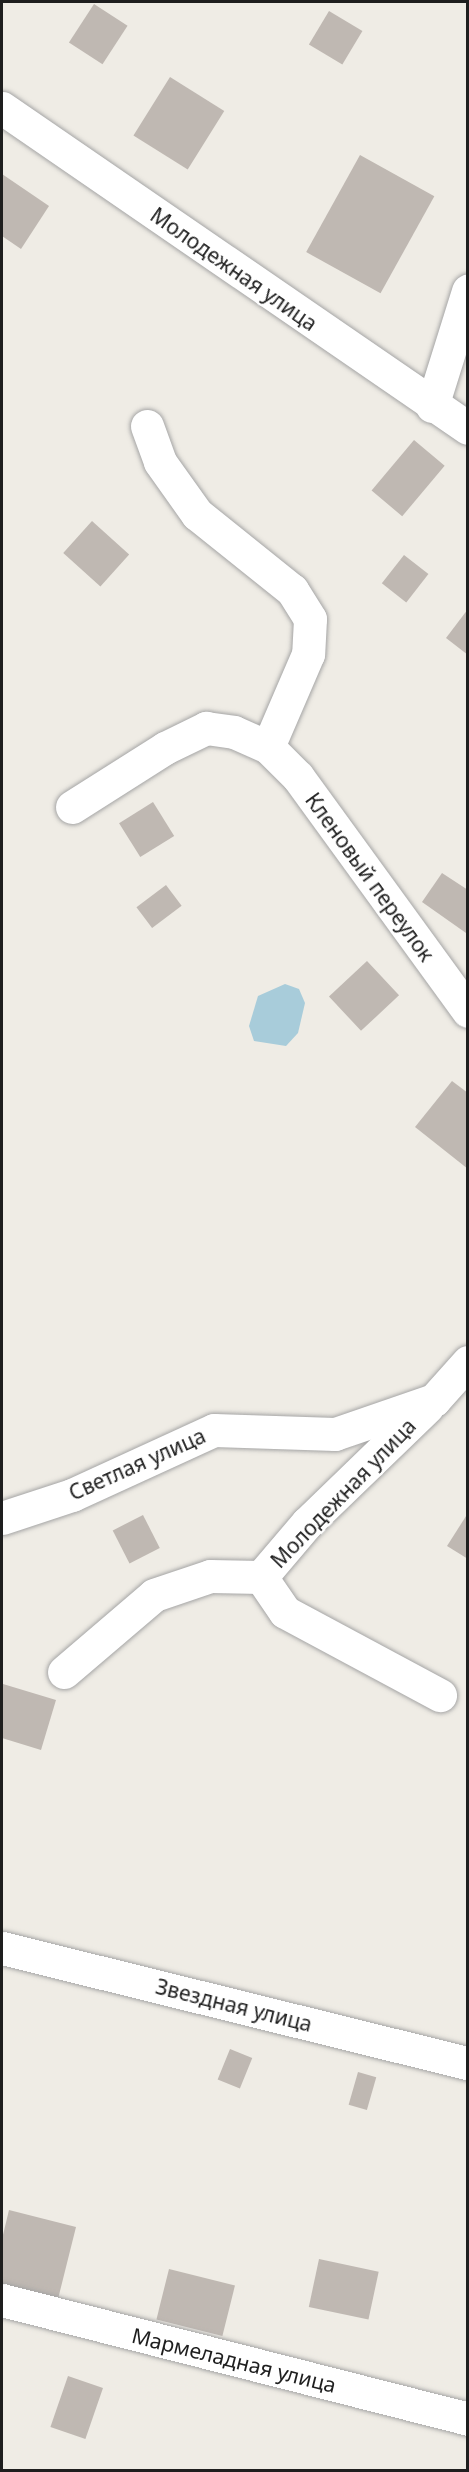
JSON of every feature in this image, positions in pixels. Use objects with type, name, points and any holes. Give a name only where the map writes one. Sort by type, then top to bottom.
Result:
[{"type":"street","name":"Молодежная улица","points":[[2,108],[432,406],[468,428]]},
{"type":"street","points":[[432,406],[468,291]]},
{"type":"street","points":[[72,807],[165,748],[206,728],[234,732],[268,747],[308,654],[310,619],[291,590],[197,514],[160,462],[147,426]]},
{"type":"street","name":"Кленовый переулок","points":[[268,747],[298,777],[468,1011]]},
{"type":"street","name":"Светлая улица","points":[[2,1518],[72,1495],[214,1430],[335,1434],[434,1400],[468,1362]]},
{"type":"street","name":"Молодежная улица","points":[[64,1672],[154,1594],[210,1576],[261,1577],[307,1523],[434,1400]]},
{"type":"street","points":[[261,1577],[285,1612],[440,1695]]},
{"type":"street","name":"Звездная улица","points":[[2,1948],[468,2063]]},
{"type":"street","name":"Мармеладная улица","points":[[2,2300],[468,2419]]},
{"type":"water","points":[[285,984],[299,989],[305,1003],[298,1033],[286,1046],[254,1041],[249,1026],[258,996]]},
{"type":"building","points":[[94,4],[128,26],[102,64],[69,43]]},
{"type":"building","points":[[329,11],[362,31],[342,65],[309,44]]},
{"type":"building","points":[[170,77],[224,111],[188,169],[133,136]]},
{"type":"building","points":[[360,155],[434,196],[381,293],[306,252]]},
{"type":"building","points":[[2,174],[49,206],[21,249],[2,236]]},
{"type":"building","points":[[414,440],[445,466],[402,516],[372,491]]},
{"type":"building","points":[[92,521],[129,554],[100,586],[63,553]]},
{"type":"building","points":[[404,555],[428,574],[406,602],[382,583]]},
{"type":"building","points":[[468,609],[468,655],[446,638]]},
{"type":"building","points":[[153,802],[174,836],[140,857],[119,823]]},
{"type":"building","points":[[442,873],[468,890],[466,933],[422,902]]},
{"type":"building","points":[[166,885],[182,906],[152,928],[136,907]]},
{"type":"building","points":[[367,961],[399,995],[361,1031],[329,996]]},
{"type":"building","points":[[452,1081],[468,1093],[468,1169],[415,1127]]},
{"type":"building","points":[[468,1513],[468,1559],[447,1546]]},
{"type":"building","points":[[143,1515],[160,1548],[130,1563],[113,1530]]},
{"type":"building","points":[[3,1684],[56,1700],[41,1750],[2,1738]]},
{"type":"building","points":[[230,2049],[252,2058],[240,2089],[218,2080]]},
{"type":"building","points":[[358,2072],[376,2077],[367,2110],[349,2105]]},
{"type":"building","points":[[9,2210],[76,2227],[58,2299],[2,2284],[2,2239]]},
{"type":"building","points":[[319,2259],[379,2272],[368,2320],[309,2307]]},
{"type":"building","points":[[169,2269],[235,2285],[222,2336],[156,2319]]},
{"type":"building","points":[[68,2376],[103,2388],[85,2439],[50,2427]]}]
